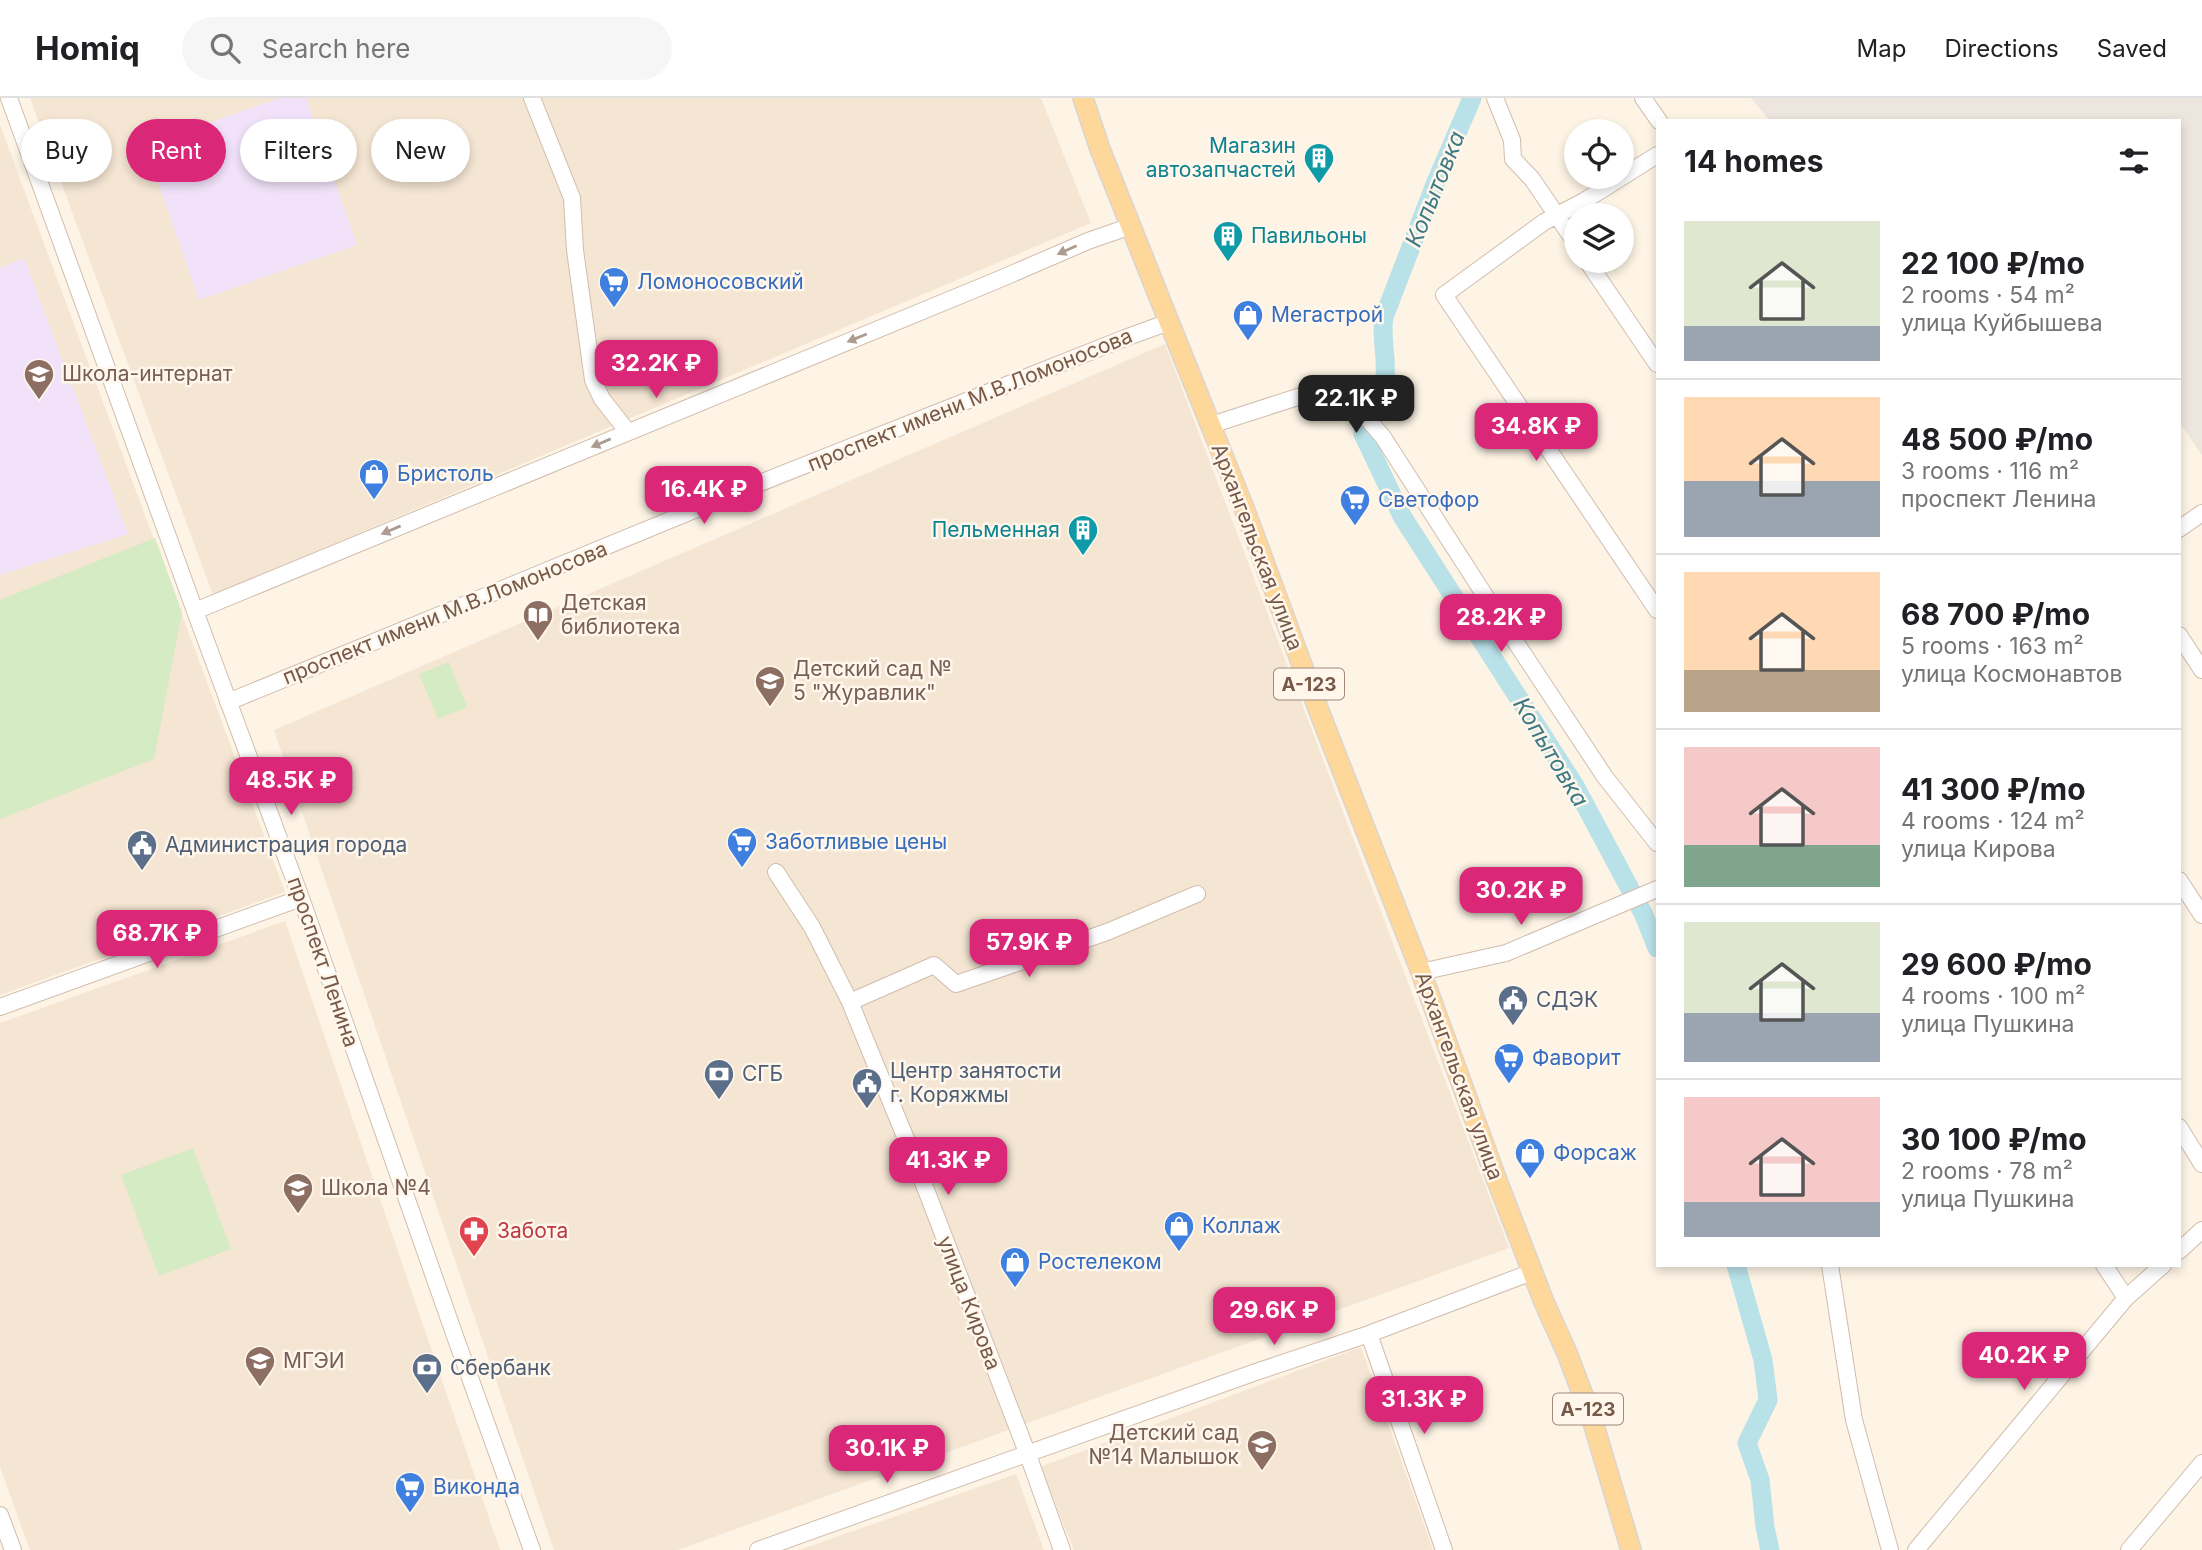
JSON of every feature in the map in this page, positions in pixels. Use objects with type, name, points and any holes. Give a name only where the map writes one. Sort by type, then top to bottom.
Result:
[{"type":"main road","name":"Архангельская улица","points":[[1083,98],[1168,323],[1244,508],[1532,1272]]},
{"type":"main road","name":"А-123","points":[[1532,1272],[1592,1419],[1631,1550]]},
{"type":"street","name":"проспект Ленина","points":[[9,98],[301,898],[533,1550]]},
{"type":"street","points":[[532,98],[572,198],[575,250],[593,380],[603,399],[628,432]]},
{"type":"street","points":[[1495,98],[1512,140],[1513,159],[1532,179],[1564,226]]},
{"type":"street","points":[[1643,98],[1659,119]]},
{"type":"street","points":[[1656,156],[1533,230],[1444,295],[1656,609]]},
{"type":"street","points":[[195,611],[1088,241],[1131,226]]},
{"type":"street","points":[[1595,273],[1656,363]]},
{"type":"street","name":"проспект имени М.В.Ломоносова","points":[[228,702],[755,485],[1168,323]]},
{"type":"street","points":[[1211,425],[1338,384],[1383,437],[1605,777],[1656,842]]},
{"type":"street","points":[[2181,528],[2202,513]]},
{"type":"street","points":[[2181,638],[2202,670]]},
{"type":"street","name":"улица Кирова","points":[[776,872],[812,927],[850,1002],[913,1156],[1028,1454],[1062,1550]]},
{"type":"street","points":[[2181,883],[2202,915]]},
{"type":"street","points":[[1421,972],[1506,953],[1651,892]]},
{"type":"street","points":[[850,1002],[934,965],[956,984],[1107,932],[1197,894]]},
{"type":"street","points":[[0,1007],[301,898]]},
{"type":"street","points":[[2181,1130],[2202,1164]]},
{"type":"street","points":[[2181,1249],[2202,1230]]},
{"type":"street","points":[[1830,1267],[1854,1420],[1890,1550]]},
{"type":"street","points":[[2105,1267],[2126,1298]]},
{"type":"street","points":[[1916,1550],[2126,1298],[2161,1267]]},
{"type":"street","points":[[758,1550],[1369,1334],[1532,1272]]},
{"type":"street","points":[[1369,1334],[1444,1550]]},
{"type":"street","points":[[2129,1550],[2202,1463]]},
{"type":"street","points":[[0,1515],[13,1550]]},
{"type":"shaded area","points":[[30,98],[1041,98],[1091,223],[213,595],[61,182],[112,182],[112,119],[38,119]]},
{"type":"shaded area","points":[[280,98],[306,98],[313,119],[240,119],[240,182],[335,182],[357,245],[199,300],[158,182],[226,182],[226,119],[219,119]]},
{"type":"shaded area","points":[[1751,98],[2202,98],[2202,455],[2181,425],[2181,119],[1768,119]]},
{"type":"shaded area","points":[[0,125],[285,892],[0,995]]},
{"type":"shaded area","name":"Школа-интернат","points":[[24,258],[128,534],[0,575],[0,268]]},
{"type":"shaded area","points":[[1165,344],[1509,1248],[678,1550],[554,1550],[274,730]]},
{"type":"shaded area","points":[[285,921],[500,1550],[30,1550],[0,1467],[0,1023]]},
{"type":"shaded area","points":[[1361,1347],[1433,1550],[1074,1550],[1040,1467]]},
{"type":"shaded area","points":[[1016,1474],[1044,1550],[799,1550]]},
{"type":"green space","points":[[155,538],[182,612],[154,759],[0,819],[0,600]]},
{"type":"green space","points":[[449,662],[467,707],[438,719],[419,674]]},
{"type":"green space","points":[[193,1148],[231,1249],[159,1276],[121,1175]]},
{"type":"waterway","name":"Копытовка","points":[[1472,98],[1384,317],[1384,384],[1365,423],[1363,434],[1402,516],[1575,786],[1644,915],[1656,945]]},
{"type":"waterway","name":"Копытовка","points":[[1737,1267],[1763,1360],[1768,1400],[1747,1443],[1760,1480],[1770,1550]]},
{"type":"place","name":"Магазин автозапчастей","points":[[1319,185]]},
{"type":"place","name":"Павильоны","points":[[1228,263]]},
{"type":"place","name":"Ломоносовский","points":[[614,309]]},
{"type":"place","name":"Мегастрой","points":[[1248,342]]},
{"type":"place","name":"Школа-интернат","points":[[39,401]]},
{"type":"place","name":"Бристоль","points":[[374,501]]},
{"type":"place","name":"Светофор","points":[[1355,527]]},
{"type":"place","name":"Пельменная","points":[[1083,557]]},
{"type":"place","name":"Детская библиотека","points":[[538,642]]},
{"type":"place","name":"Детский сад № 5 \"Журавлик\"","points":[[770,708]]},
{"type":"place","name":"Заботливые цены","points":[[742,869]]},
{"type":"place","name":"Администрация города","points":[[142,872]]},
{"type":"place","name":"СДЭК","points":[[1513,1027]]},
{"type":"place","name":"Фаворит","points":[[1509,1085]]},
{"type":"place","name":"СГБ","points":[[719,1101]]},
{"type":"place","name":"Центр занятости г. Коряжмы","points":[[867,1110]]},
{"type":"place","name":"Форсаж","points":[[1530,1180]]},
{"type":"place","name":"Школа №4","points":[[298,1215]]},
{"type":"place","name":"Коллаж","points":[[1179,1253]]},
{"type":"place","name":"Забота","points":[[474,1258]]},
{"type":"place","name":"Ростелеком","points":[[1015,1289]]},
{"type":"place","name":"МГЭИ","points":[[260,1388]]},
{"type":"place","name":"Сбербанк","points":[[427,1395]]},
{"type":"place","name":"Детский сад №14 Малышок","points":[[1262,1472]]},
{"type":"place","name":"Виконда","points":[[410,1514]]}]
